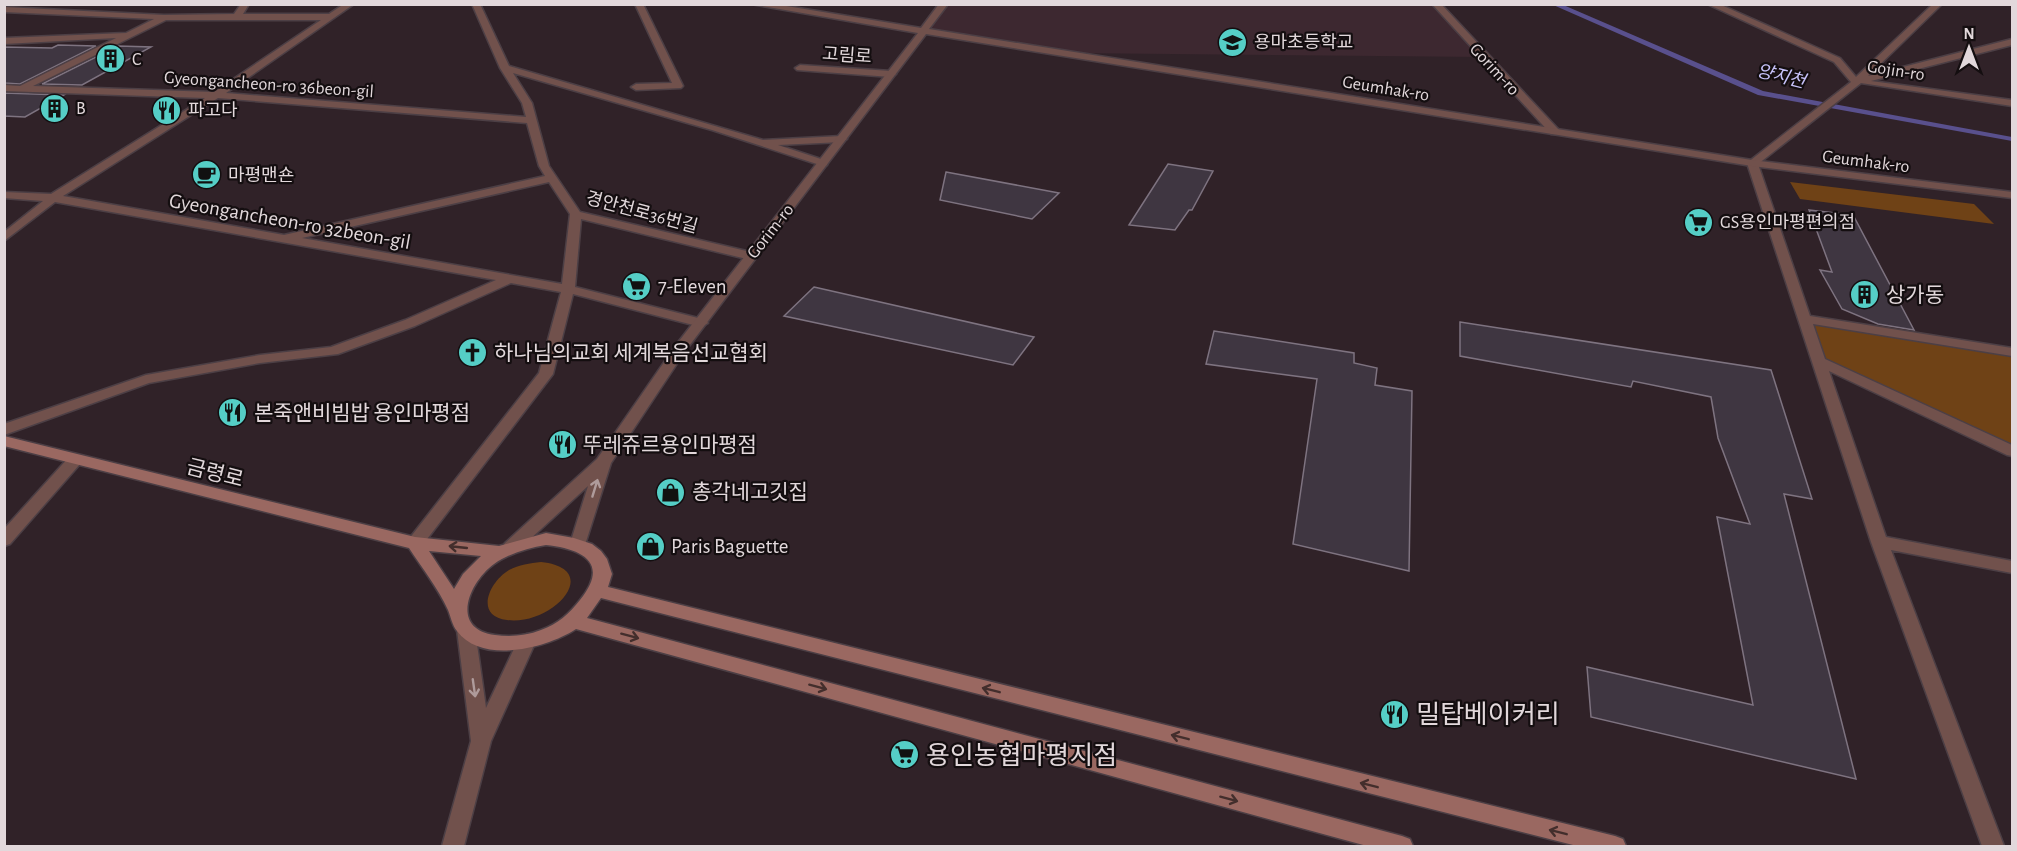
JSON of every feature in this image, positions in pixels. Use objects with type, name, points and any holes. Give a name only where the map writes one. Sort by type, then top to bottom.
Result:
[{"type":"main road","name":"금령로","points":[[4,441],[415,543],[506,550]]},
{"type":"main road","points":[[546,539],[568,540],[578,544],[585,546],[598,557],[602,571],[598,591],[574,621],[552,633],[527,641],[502,643],[481,639],[466,630],[458,615],[458,598],[466,581],[481,565],[506,550],[546,539]]},
{"type":"main road","points":[[415,543],[457,609]]},
{"type":"main road","points":[[598,591],[1615,846]]},
{"type":"main road","points":[[574,621],[1402,846]]},
{"type":"street","points":[[237,17],[245,4]]},
{"type":"street","points":[[4,238],[53,198],[216,95],[350,4]]},
{"type":"street","name":"경안천로36번길","points":[[476,4],[505,68],[527,103],[544,166],[576,214],[751,256]]},
{"type":"street","points":[[636,87],[678,86],[639,4]]},
{"type":"street","name":"Geumhak-ro","points":[[755,4],[1752,163],[2013,195]]},
{"type":"street","name":"Gorim-ro","points":[[506,550],[603,463],[700,323],[944,4]]},
{"type":"street","name":"Gorim-ro","points":[[1436,4],[1555,132]]},
{"type":"street","points":[[1711,4],[1836,60],[1852,84]]},
{"type":"street","points":[[1938,4],[1852,84],[1752,163],[1879,542],[1994,846]]},
{"type":"street","points":[[4,9],[165,17],[331,17]]},
{"type":"street","points":[[21,88],[165,17]]},
{"type":"street","points":[[4,41],[130,34]]},
{"type":"street","name":"Gojin-ro","points":[[1852,84],[2013,42]]},
{"type":"street","points":[[505,68],[823,163]]},
{"type":"street","name":"고림로","points":[[800,68],[891,74]]},
{"type":"street","name":"Gojin-ro","points":[[1852,84],[2013,103]]},
{"type":"street","name":"Gyeongancheon-ro 36beon-gil","points":[[4,88],[216,95],[531,120]]},
{"type":"street","points":[[758,142],[842,139]]},
{"type":"street","points":[[271,238],[281,240],[552,178]]},
{"type":"street","name":"Gyeongancheon-ro 32beon-gil","points":[[4,195],[53,198],[568,289],[700,323]]},
{"type":"street","points":[[415,543],[546,374],[568,289],[576,214]]},
{"type":"street","points":[[4,430],[146,380],[260,359],[333,351],[410,323],[510,279]]},
{"type":"street","points":[[1804,319],[2013,352]]},
{"type":"street","points":[[1818,361],[2013,451]]},
{"type":"street","points":[[4,540],[75,460]]},
{"type":"street","name":"Gorim-ro","points":[[578,544],[603,463]]},
{"type":"street","points":[[1879,542],[2013,567]]},
{"type":"street","points":[[466,630],[481,741]]},
{"type":"street","points":[[453,846],[481,741],[527,641]]},
{"type":"shaded area","name":"용마초등학교","points":[[944,4],[1436,5],[1483,57],[1068,53],[925,30]]},
{"type":"shaded area","points":[[1790,182],[1974,204],[1994,224],[1800,199]]},
{"type":"shaded area","points":[[1804,319],[2012,352],[2012,451],[1818,361]]},
{"type":"shaded area","points":[[541,562],[560,567],[569,575],[570,585],[565,596],[554,606],[524,620],[507,620],[491,612],[488,598],[502,575],[517,567]]},
{"type":"building","points":[[58,45],[96,46],[20,84],[4,83],[4,47],[52,48]]},
{"type":"building","name":"C","points":[[118,46],[151,47],[82,85],[42,84]]},
{"type":"building","points":[[4,93],[64,95],[25,117],[4,116]]},
{"type":"building","points":[[1168,164],[1213,171],[1192,210],[1189,210],[1175,230],[1129,225]]},
{"type":"building","points":[[946,172],[1059,193],[1032,219],[940,200]]},
{"type":"building","points":[[1809,210],[1853,215],[1914,330],[1878,324],[1842,309],[1820,270],[1832,272]]},
{"type":"building","points":[[814,287],[1034,337],[1013,365],[784,316]]},
{"type":"building","points":[[1460,322],[1771,370],[1812,499],[1784,494],[1856,779],[1591,717],[1587,667],[1753,705],[1717,517],[1750,524],[1718,438],[1711,397],[1633,381],[1631,387],[1460,356]]},
{"type":"building","points":[[1214,331],[1354,353],[1354,363],[1377,368],[1375,385],[1412,391],[1409,571],[1293,544],[1317,379],[1206,364]]},
{"type":"waterway","name":"양지천","points":[[1554,4],[1761,93],[2012,139]]},
{"type":"place","name":"용마초등학교","points":[[1233,42]]},
{"type":"place","name":"C","points":[[111,59]]},
{"type":"place","name":"B","points":[[55,108]]},
{"type":"place","name":"파고다","points":[[167,110]]},
{"type":"place","name":"마평맨숀","points":[[207,175]]},
{"type":"place","name":"GS용인마평편의점","points":[[1699,222]]},
{"type":"place","name":"7-Eleven","points":[[637,286]]},
{"type":"place","name":"상가동","points":[[1865,295]]},
{"type":"place","name":"하나님의교회 세계복음선교협회","points":[[473,353]]},
{"type":"place","name":"본죽앤비빔밥 용인마평점","points":[[233,413]]},
{"type":"place","name":"뚜레쥬르용인마평점","points":[[562,445]]},
{"type":"place","name":"총각네고깃집","points":[[671,492]]},
{"type":"place","name":"Paris Baguette","points":[[650,546]]},
{"type":"place","name":"밀탑베이커리","points":[[1395,714]]},
{"type":"place","name":"용인농협마평지점","points":[[905,755]]}]
